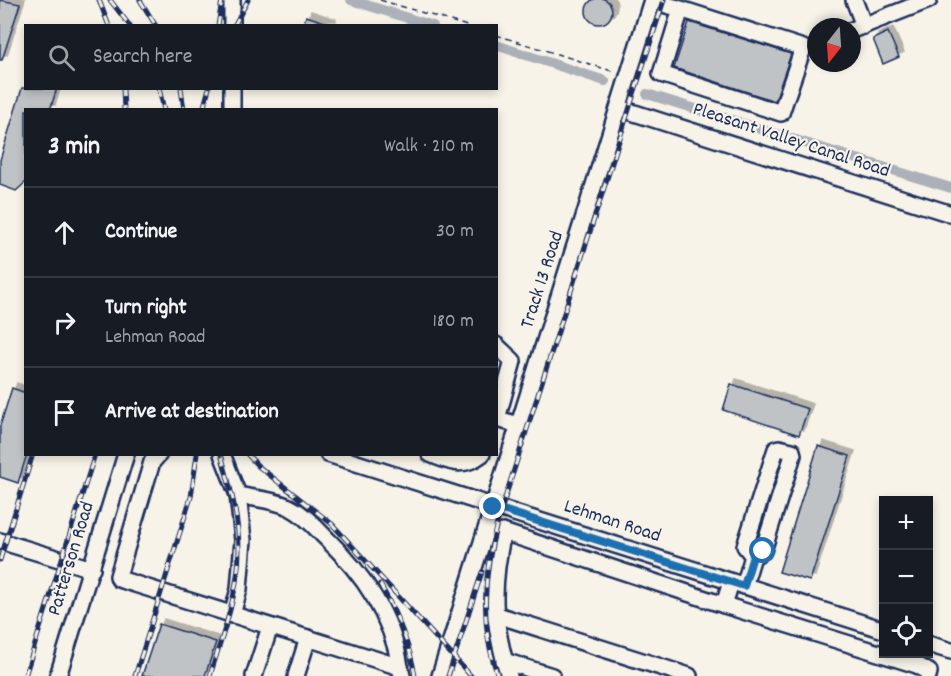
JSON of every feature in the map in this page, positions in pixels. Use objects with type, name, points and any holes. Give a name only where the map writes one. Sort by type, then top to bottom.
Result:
[{"type":"street","points":[[232,0],[232,24]]},
{"type":"street","points":[[652,0],[807,45]]},
{"type":"street","name":"Track 13 Road","points":[[440,676],[652,0]]},
{"type":"street","points":[[854,0],[857,18]]},
{"type":"street","points":[[861,27],[929,0]]},
{"type":"street","points":[[681,9],[661,74],[781,113],[807,51]]},
{"type":"street","points":[[232,90],[232,108]]},
{"type":"street","name":"Pleasant Valley Canal Road","points":[[619,108],[951,213]]},
{"type":"street","points":[[498,347],[513,361],[498,416]]},
{"type":"street","points":[[498,420],[519,425]]},
{"type":"street","points":[[724,605],[753,556],[763,551],[793,455],[792,451],[776,449],[745,546],[753,556]]},
{"type":"street","name":"Patterson Road","points":[[58,676],[125,456]]},
{"type":"street","points":[[157,456],[152,462],[119,579],[308,638],[401,671],[396,642],[376,598],[346,557],[305,516],[293,509],[283,504],[238,495]]},
{"type":"street","points":[[223,456],[238,495],[243,540],[238,589],[232,615]]},
{"type":"street","name":"Lehman Road","points":[[340,456],[357,459],[493,507],[879,628]]},
{"type":"street","points":[[437,456],[463,464],[471,463],[480,456]]},
{"type":"street","points":[[552,676],[506,669],[494,614],[498,555],[503,532],[724,605],[917,665],[929,672],[928,676]]},
{"type":"street","points":[[0,542],[92,569]]},
{"type":"street","points":[[494,614],[679,675]]},
{"type":"street","points":[[254,676],[270,627]]},
{"type":"street","points":[[296,676],[308,638]]},
{"type":"street","points":[[933,646],[951,651]]},
{"type":"path","points":[[380,0],[460,24]]},
{"type":"path","points":[[498,36],[629,76]]},
{"type":"building","points":[[594,-1],[604,-1],[611,6],[611,16],[604,23],[594,23],[587,16],[587,6]]},
{"type":"building","points":[[0,0],[20,4],[2,60],[0,60]]},
{"type":"building","points":[[306,16],[331,24],[304,24]]},
{"type":"building","points":[[689,22],[791,54],[775,101],[674,68]]},
{"type":"building","points":[[888,32],[899,57],[883,64],[873,39]]},
{"type":"building","points":[[22,88],[24,90],[56,90],[51,108],[24,108],[24,184],[16,191],[0,185],[0,160]]},
{"type":"building","points":[[731,384],[808,409],[799,435],[723,410]]},
{"type":"building","points":[[12,388],[24,392],[24,456],[26,456],[18,483],[0,477],[0,426]]},
{"type":"building","points":[[818,446],[850,456],[810,581],[779,572]]},
{"type":"building","points":[[159,624],[216,642],[205,676],[142,676]]},
{"type":"waterway","points":[[351,0],[427,24]]},
{"type":"waterway","points":[[498,46],[605,81]]},
{"type":"waterway","points":[[647,94],[951,188]]},
{"type":"railway","points":[[99,0],[108,24]]},
{"type":"railway","points":[[110,0],[128,24]]},
{"type":"railway","points":[[140,0],[155,24]]},
{"type":"railway","points":[[218,24],[222,0]]},
{"type":"railway","points":[[235,24],[248,0]]},
{"type":"railway","points":[[498,676],[492,657],[486,619],[489,561],[497,523],[664,0]]},
{"type":"railway","points":[[123,90],[124,108]]},
{"type":"railway","points":[[159,90],[164,108]]},
{"type":"railway","points":[[181,90],[184,108]]},
{"type":"railway","points":[[204,108],[208,90]]},
{"type":"railway","points":[[0,560],[32,456]]},
{"type":"railway","points":[[25,676],[94,456]]},
{"type":"railway","points":[[135,676],[191,497],[197,456]]},
{"type":"railway","points":[[210,676],[229,614],[236,582],[239,550],[236,514],[222,456]]},
{"type":"railway","points":[[249,456],[258,466],[332,524],[471,676]]},
{"type":"railway","points":[[448,676],[482,572]]},
{"type":"railway","points":[[380,584],[402,628],[415,676]]},
{"type":"route","points":[[493,507],[744,586],[753,556],[763,551]]}]
